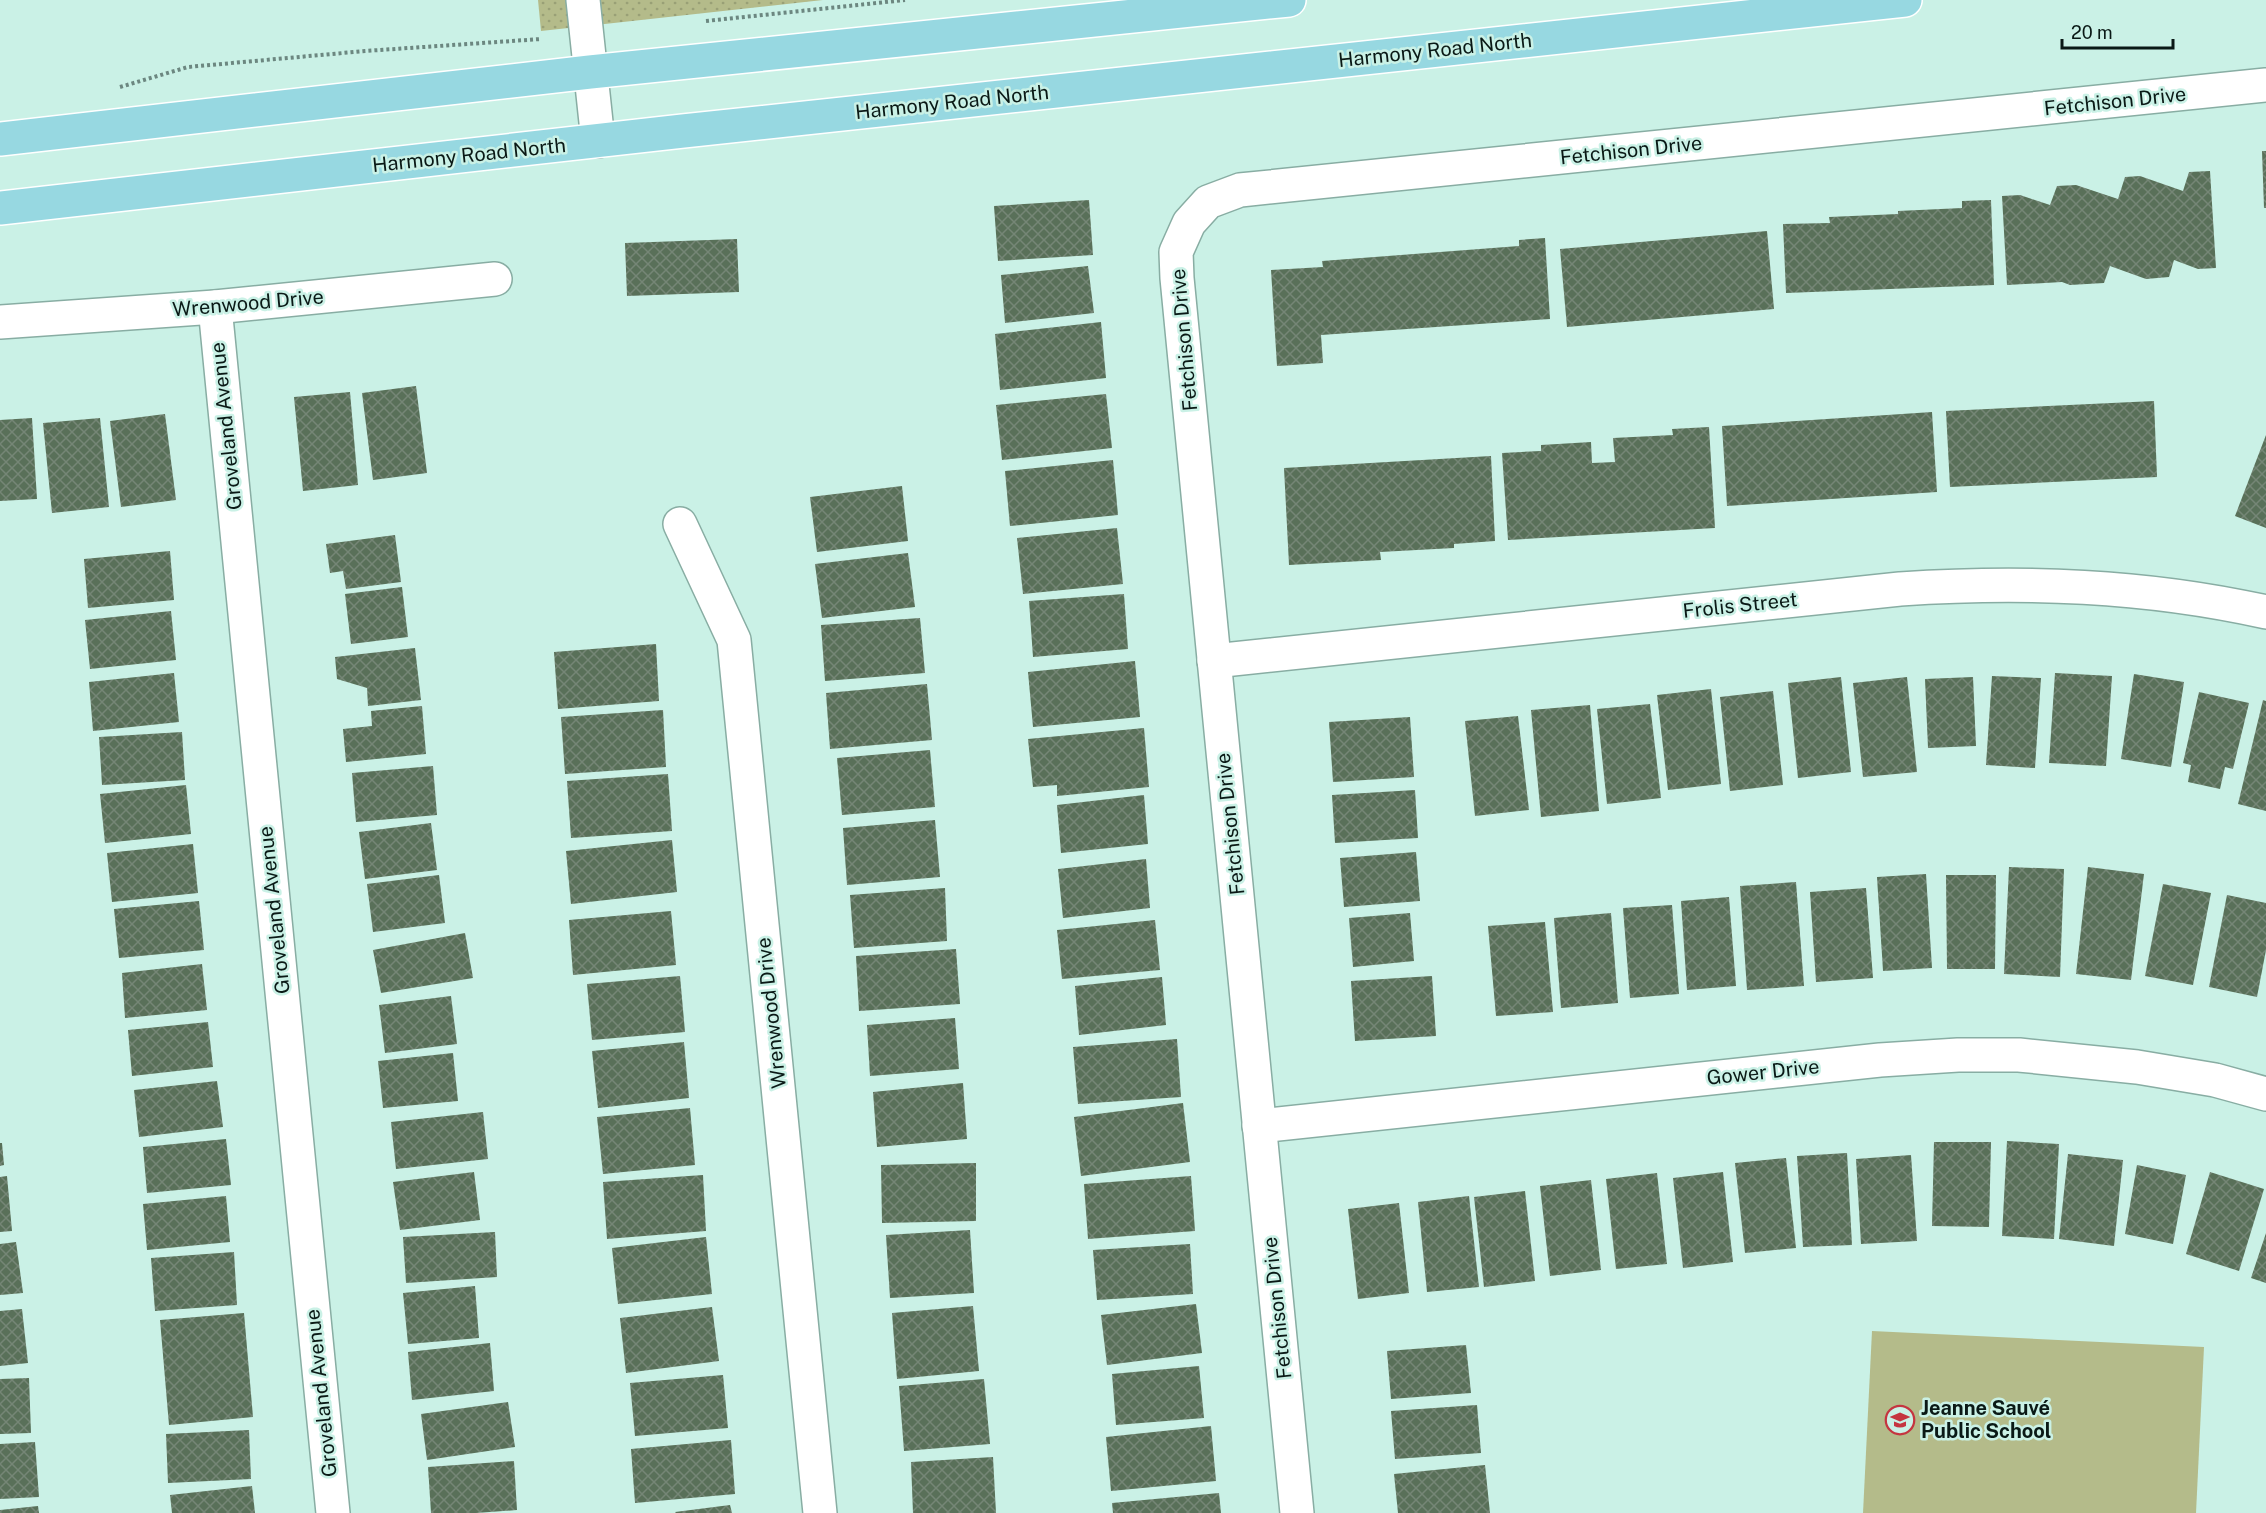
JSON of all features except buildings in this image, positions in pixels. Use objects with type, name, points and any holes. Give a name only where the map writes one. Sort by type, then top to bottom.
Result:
[{"type":"main road","points":[[0,139],[590,72],[1289,0]]},
{"type":"main road","name":"Harmony Road North","points":[[0,208],[1905,0]]},
{"type":"street","points":[[583,0],[598,141]]},
{"type":"street","name":"Fetchison Drive","points":[[1297,1513],[1176,252],[1188,223],[1208,202],[1240,190],[2266,85]]},
{"type":"street","name":"Wrenwood Drive","points":[[0,321],[214,306],[495,279]]},
{"type":"street","name":"Groveland Avenue","points":[[214,306],[333,1513]]},
{"type":"street","name":"Wrenwood Drive","points":[[680,524],[734,640],[820,1513]]},
{"type":"street","name":"Frolis Street","points":[[1214,661],[1900,588],[2049,584],[2179,596],[2266,612]]},
{"type":"street","name":"Gower Drive","points":[[1259,1126],[1880,1060],[1958,1055],[2019,1055],[2137,1068],[2215,1080],[2266,1094]]},
{"type":"path","points":[[704,21],[906,0]]},
{"type":"path","points":[[116,88],[188,67],[586,34]]},
{"type":"green space","points":[[538,0],[823,0],[541,31]]},
{"type":"green space","points":[[1872,1331],[2204,1347],[2196,1513],[1863,1513]]},
{"type":"place","name":"Jeanne Sauvé Public School","points":[[1900,1420]]}]
